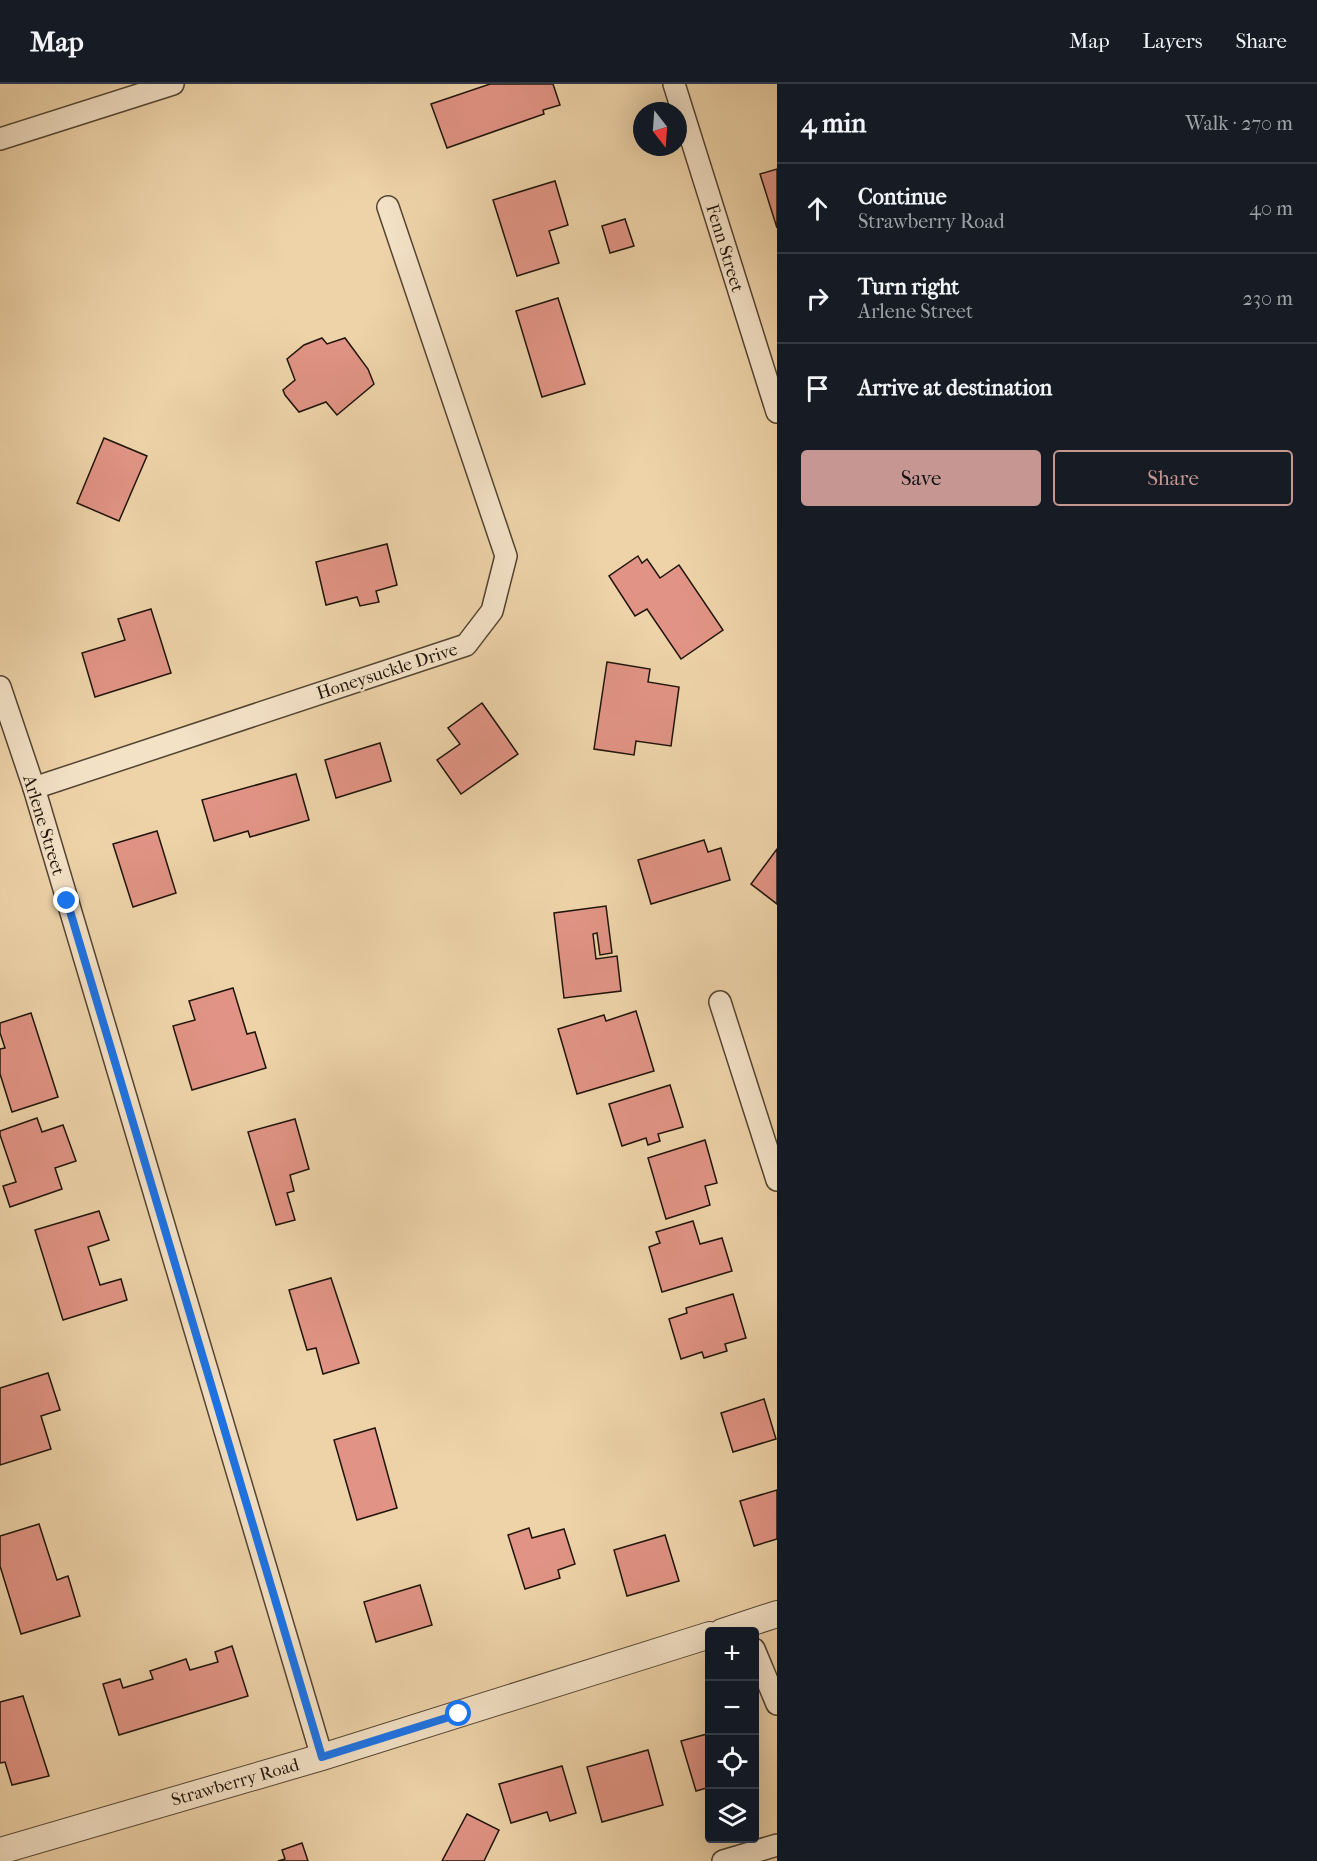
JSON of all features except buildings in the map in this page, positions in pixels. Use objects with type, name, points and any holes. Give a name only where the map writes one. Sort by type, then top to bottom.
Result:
[{"type":"street","points":[[0,139],[174,84]]},
{"type":"street","name":"Fenn Street","points":[[674,84],[777,412]]},
{"type":"street","name":"Honeysuckle Drive","points":[[34,788],[466,645],[492,611],[506,556],[388,207]]},
{"type":"street","name":"Arlene Street","points":[[0,687],[34,788],[322,1757]]},
{"type":"street","points":[[720,1002],[777,1180]]},
{"type":"street","points":[[743,1627],[777,1614]]},
{"type":"street","name":"Strawberry Road","points":[[0,1851],[322,1757],[705,1637]]},
{"type":"street","points":[[759,1662],[777,1704]]},
{"type":"street","points":[[723,1861],[777,1845]]},
{"type":"route","points":[[67,901],[322,1757],[459,1714]]}]
